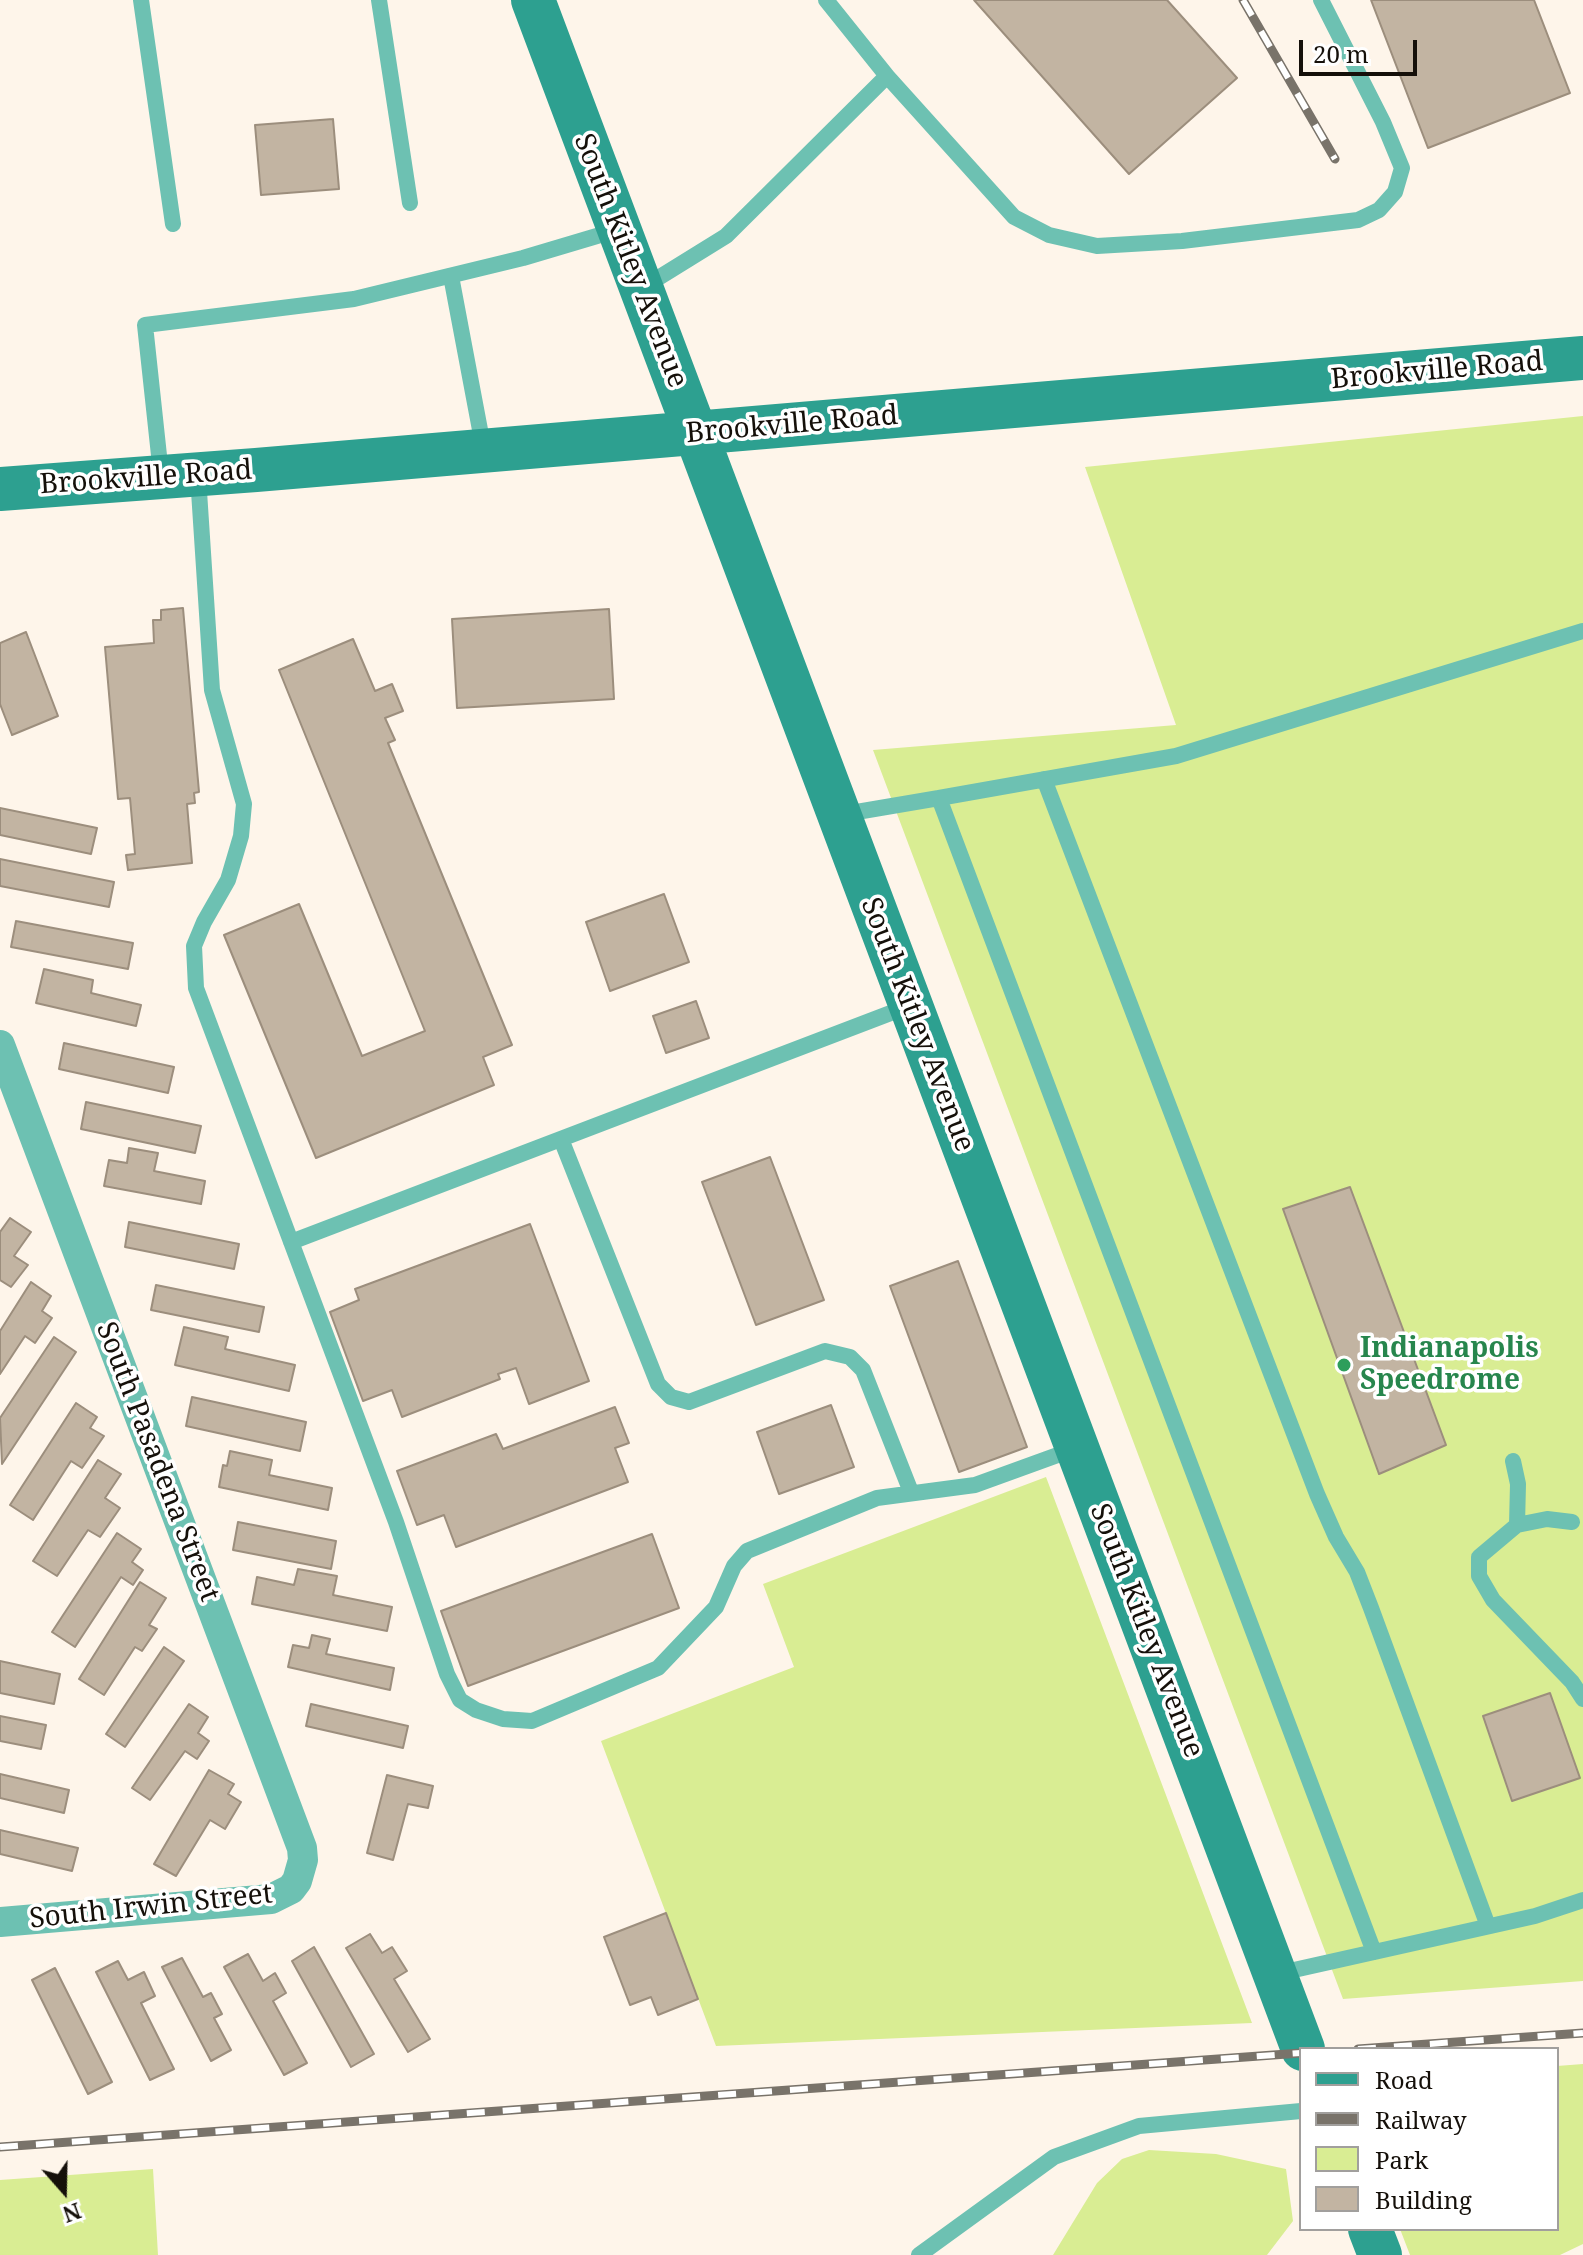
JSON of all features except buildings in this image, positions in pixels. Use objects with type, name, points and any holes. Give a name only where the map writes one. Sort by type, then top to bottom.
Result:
[{"type":"street","name":"South Kitley Avenue","points":[[533,0],[1302,2047]]},
{"type":"street","name":"Brookville Road","points":[[0,489],[1583,358]]},
{"type":"street","name":"South Pasadena Street","points":[[1,1051],[302,1848],[303,1860],[297,1881]]},
{"type":"street","name":"South Irwin Street","points":[[0,1922],[271,1899],[291,1889],[297,1881]]},
{"type":"street","points":[[1371,2231],[1380,2255]]},
{"type":"lane","points":[[141,0],[173,224]]},
{"type":"lane","points":[[379,0],[410,203]]},
{"type":"lane","points":[[826,0],[887,76],[1014,217],[1049,235],[1097,246],[1182,241],[1358,220],[1379,210],[1395,192],[1402,168],[1383,122],[1321,0]]},
{"type":"lane","points":[[641,288],[726,236],[887,76]]},
{"type":"lane","points":[[619,230],[354,299],[145,325],[180,476],[212,690],[244,804],[241,836],[228,880],[194,946],[196,988],[396,1522],[447,1674],[460,1700],[476,1710],[503,1719],[532,1721],[658,1668],[716,1607],[734,1566],[747,1551],[877,1498],[975,1485],[1077,1448]]},
{"type":"lane","points":[[451,276],[484,451]]},
{"type":"lane","points":[[838,815],[1176,756],[1583,631]]},
{"type":"lane","points":[[1044,779],[1317,1494],[1336,1537],[1357,1572],[1371,1608],[1488,1926]]},
{"type":"lane","points":[[939,798],[1374,1952]]},
{"type":"lane","points":[[291,1242],[910,1005]]},
{"type":"lane","points":[[561,1139],[658,1384],[671,1397],[689,1402],[825,1351],[850,1357],[863,1370],[911,1492]]},
{"type":"lane","points":[[1513,1461],[1518,1484],[1517,1525]]},
{"type":"lane","points":[[1572,1522],[1547,1519],[1517,1525],[1479,1557],[1479,1576],[1493,1600],[1572,1682],[1583,1699]]},
{"type":"lane","points":[[1274,1974],[1535,1916],[1583,1900]]},
{"type":"lane","points":[[919,2255],[1054,2157],[1139,2126],[1299,2111]]},
{"type":"green space","name":"Indianapolis Speedrome","points":[[1583,416],[1583,1981],[1343,1999],[873,750],[1176,725],[1085,467]]},
{"type":"green space","points":[[1046,1477],[1252,2023],[716,2046],[601,1741],[794,1667],[763,1584]]},
{"type":"green space","points":[[1583,2064],[1583,2244],[1560,2255],[1410,2255],[1401,2231],[1559,2231],[1559,2066]]},
{"type":"green space","points":[[1149,2150],[1216,2154],[1286,2169],[1293,2221],[1267,2255],[1053,2255],[1097,2183],[1122,2159]]},
{"type":"green space","points":[[153,2169],[158,2255],[0,2255],[0,2180]]},
{"type":"railway","points":[[1243,0],[1335,159]]},
{"type":"railway","points":[[1386,2047],[1583,2033]]},
{"type":"railway","points":[[0,2147],[1299,2053]]},
{"type":"place","name":"Indianapolis Speedrome","points":[[1344,1365]]}]
